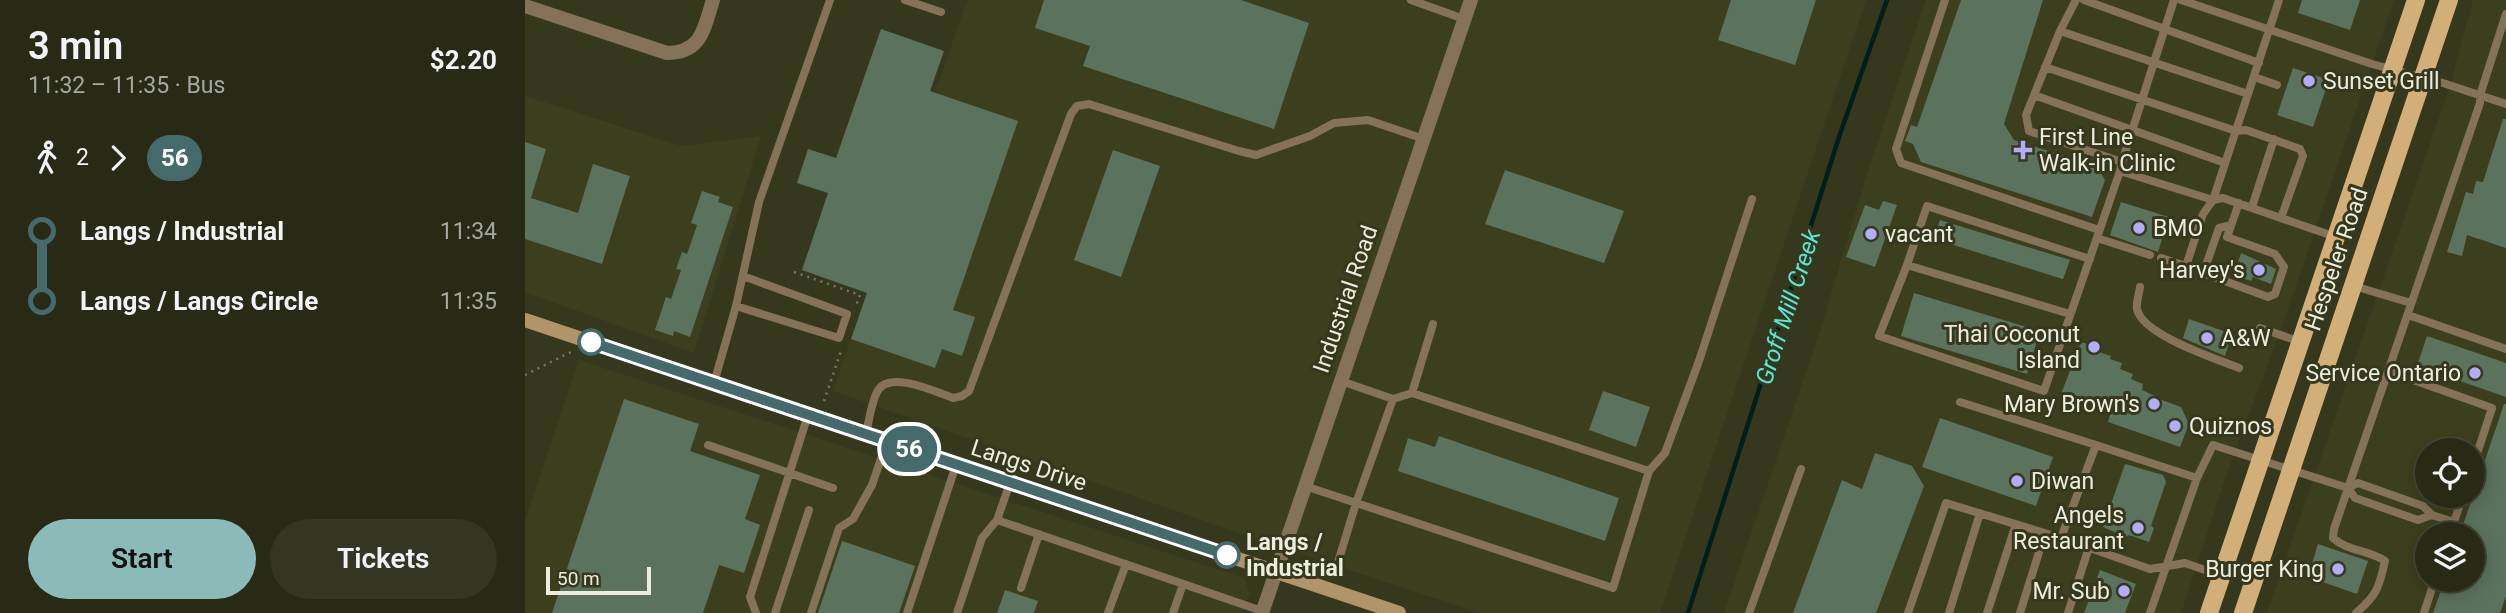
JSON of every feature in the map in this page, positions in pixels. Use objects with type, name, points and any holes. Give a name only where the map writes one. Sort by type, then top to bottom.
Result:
[{"type":"main road","name":"Hespeler Road","points":[[2210,613],[2416,0]]},
{"type":"main road","name":"Hespeler Road","points":[[2243,613],[2449,0]]},
{"type":"street","points":[[525,6],[667,53],[681,53],[700,38],[713,0]]},
{"type":"street","name":"Industrial Road","points":[[1264,612],[1471,0]]},
{"type":"street","name":"Langs Drive","points":[[525,320],[1399,613]]},
{"type":"lane","points":[[713,383],[736,306],[759,202],[829,0]]},
{"type":"lane","points":[[905,0],[941,12]]},
{"type":"lane","points":[[1411,0],[1464,19]]},
{"type":"lane","points":[[1945,0],[1896,149],[1901,163],[2150,255]]},
{"type":"lane","points":[[2076,0],[2060,31],[2026,115],[2029,131],[2213,200],[2223,198],[2336,237]]},
{"type":"lane","points":[[2084,0],[2259,63]]},
{"type":"lane","points":[[2090,259],[1927,206],[1879,336],[2044,391],[2090,259],[2121,166],[2174,0]]},
{"type":"lane","points":[[2181,0],[2506,104]]},
{"type":"lane","points":[[2161,258],[2186,266],[2203,214],[2213,200],[2279,0]]},
{"type":"lane","points":[[2356,613],[2373,598],[2385,561],[2339,544],[2333,538],[2333,530],[2480,103],[2480,95],[2506,14]]},
{"type":"lane","points":[[2060,31],[2248,94]]},
{"type":"lane","points":[[2045,66],[2236,131],[2246,130],[2300,149],[2303,156],[2281,218]]},
{"type":"lane","points":[[2254,77],[2277,85]]},
{"type":"lane","points":[[2034,95],[2225,163]]},
{"type":"lane","points":[[866,435],[878,389],[889,382],[904,381],[953,398],[969,391],[1071,114],[1077,106],[1089,104],[1256,155],[1310,136],[1334,122],[1368,120],[1424,139]]},
{"type":"lane","points":[[2252,207],[2274,139]]},
{"type":"lane","points":[[1305,486],[1613,587],[1649,471],[1665,453],[1699,361],[1752,199]]},
{"type":"lane","points":[[2231,225],[2219,228],[2205,268],[2206,274],[2268,297],[2275,294],[2284,267],[2275,254],[2227,237],[2239,203]]},
{"type":"lane","points":[[1907,265],[2070,314]]},
{"type":"lane","points":[[736,306],[839,338],[847,314],[743,276]]},
{"type":"lane","points":[[2354,286],[2411,303]]},
{"type":"lane","points":[[2140,287],[2137,309],[2142,318],[2176,344],[2239,368]]},
{"type":"lane","points":[[2407,315],[2506,349]]},
{"type":"lane","points":[[1412,393],[1433,324]]},
{"type":"lane","points":[[2260,328],[2301,342]]},
{"type":"lane","points":[[2388,371],[2492,408],[2482,438]]},
{"type":"lane","points":[[1341,381],[1393,399],[1412,393],[1649,471]]},
{"type":"lane","points":[[1339,559],[1393,399]]},
{"type":"lane","points":[[1960,402],[2196,478]]},
{"type":"lane","points":[[756,613],[750,597],[808,415]]},
{"type":"lane","points":[[811,613],[839,528],[853,519],[872,485],[887,442]]},
{"type":"lane","points":[[2061,538],[2096,444]]},
{"type":"lane","points":[[708,445],[833,488]]},
{"type":"lane","points":[[2150,613],[2196,478],[2213,445],[2348,488],[2355,498],[2418,520],[2432,516],[2454,522],[2459,508]]},
{"type":"lane","points":[[907,613],[956,465]]},
{"type":"lane","points":[[1749,613],[1801,469]]},
{"type":"lane","points":[[957,613],[982,538],[997,520],[1010,482]]},
{"type":"lane","points":[[2348,488],[2358,483],[2423,506],[2432,516]]},
{"type":"lane","points":[[1908,613],[1946,503],[2089,547],[2150,569],[2185,563],[2222,576]]},
{"type":"lane","points":[[775,613],[809,510]]},
{"type":"lane","points":[[1949,613],[1980,513]]},
{"type":"lane","points":[[997,520],[1264,612]]},
{"type":"lane","points":[[1987,613],[2016,524]]},
{"type":"lane","points":[[2020,613],[2045,533]]},
{"type":"lane","points":[[1021,588],[1039,534]]},
{"type":"lane","points":[[2068,613],[2089,547]]},
{"type":"lane","points":[[1108,613],[1126,564]]},
{"type":"lane","points":[[1173,613],[1182,584]]},
{"type":"lane","points":[[2424,613],[2431,592]]},
{"type":"path","points":[[525,375],[571,352]]},
{"type":"shaded area","points":[[967,0],[1866,0],[1660,613],[1480,613],[1262,541],[833,391]]},
{"type":"shaded area","points":[[1926,0],[2394,0],[2286,315],[2228,470],[2181,613],[1724,613],[1819,334],[1866,177]]},
{"type":"shaded area","points":[[2473,0],[2506,0],[2506,613],[2267,613],[2449,89]]},
{"type":"shaded area","points":[[525,96],[681,146],[761,136],[694,353],[525,292]]},
{"type":"shaded area","points":[[579,360],[1244,578],[1250,593],[1243,613],[525,613],[525,522]]},
{"type":"building","points":[[1044,0],[1241,0],[1309,23],[1274,129],[1083,66],[1090,46],[1035,28]]},
{"type":"building","points":[[1731,0],[1816,0],[1795,65],[1718,40]]},
{"type":"building","points":[[1961,0],[2043,0],[2004,124],[2014,140],[2097,166],[2105,180],[2092,217],[1921,162],[1913,144],[1905,141],[1911,125],[1917,127]]},
{"type":"building","points":[[2302,0],[2360,0],[2350,30],[2298,13]]},
{"type":"building","points":[[881,29],[944,51],[930,91],[1018,121],[953,310],[975,317],[962,356],[942,349],[935,368],[851,339],[867,293],[802,270],[828,193],[797,183],[808,149],[836,158]]},
{"type":"building","points":[[2293,68],[2329,80],[2313,127],[2277,115]]},
{"type":"building","points":[[2503,119],[2506,119],[2506,248],[2467,235],[2462,256],[2447,252],[2466,192],[2473,194],[2476,181],[2483,182]]},
{"type":"building","points":[[525,142],[546,149],[531,198],[578,213],[593,164],[630,176],[602,264],[525,239]]},
{"type":"building","points":[[1113,150],[1160,166],[1121,277],[1074,260]]},
{"type":"building","points":[[1505,170],[1624,211],[1604,263],[1485,224]]},
{"type":"building","points":[[702,191],[720,197],[718,202],[733,207],[690,337],[674,331],[673,336],[655,330],[666,297],[671,299],[681,270],[676,269],[682,252],[687,254],[697,225],[691,223]]},
{"type":"building","name":"vacant","points":[[1883,201],[1897,205],[1875,267],[1846,257],[1865,205],[1879,210]]},
{"type":"building","name":"BMO","points":[[2121,202],[2169,217],[2158,252],[2110,235]]},
{"type":"building","points":[[1940,220],[2070,260],[2063,279],[1934,239]]},
{"type":"building","points":[[2241,253],[2276,269],[2271,284],[2253,277],[2251,281],[2234,275]]},
{"type":"building","points":[[1914,293],[2040,331],[2027,374],[1901,336]]},
{"type":"building","name":"A&W","points":[[2189,319],[2232,334],[2225,356],[2183,338]]},
{"type":"building","points":[[2427,336],[2506,363],[2506,397],[2417,366]]},
{"type":"building","points":[[2081,342],[2097,347],[2096,351],[2122,363],[2120,369],[2133,374],[2131,379],[2143,384],[2142,390],[2181,407],[2189,424],[2180,447],[2108,422],[2112,409],[2061,394]]},
{"type":"building","points":[[1603,391],[1650,407],[1636,447],[1589,430]]},
{"type":"building","points":[[624,399],[699,424],[690,451],[760,475],[745,519],[760,525],[744,573],[719,565],[703,613],[552,613]]},
{"type":"building","points":[[2506,404],[2506,596],[2500,613],[2433,613],[2440,592],[2485,592],[2485,522],[2464,522],[2469,508],[2485,508],[2485,460]]},
{"type":"building","points":[[1940,418],[2053,457],[2036,506],[1922,467]]},
{"type":"building","points":[[1439,436],[1619,498],[1605,541],[1398,471],[1408,438],[1435,447]]},
{"type":"building","points":[[1875,453],[1912,466],[1924,486],[1876,613],[1793,613],[1842,480],[1862,489]]},
{"type":"building","points":[[2125,464],[2163,475],[2166,482],[2151,526],[2154,528],[2149,542],[2129,535],[2126,537],[2103,527]]},
{"type":"building","points":[[842,541],[915,566],[899,613],[818,613]]},
{"type":"building","name":"Burger King","points":[[2318,544],[2368,561],[2357,594],[2308,577]]},
{"type":"building","points":[[2100,570],[2136,584],[2125,613],[2084,613]]},
{"type":"building","points":[[1005,590],[1038,601],[1034,613],[997,613]]},
{"type":"waterway","name":"Groff Mill Creek","points":[[1688,613],[1839,137],[1887,0]]},
{"type":"bus line","name":"56","points":[[591,342],[1227,555]]},
{"type":"place","name":"Sunset Grill","points":[[2309,81]]},
{"type":"place","name":"First Line Walk-in Clinic","points":[[2023,150]]},
{"type":"place","name":"BMO","points":[[2139,228]]},
{"type":"place","name":"vacant","points":[[1871,234]]},
{"type":"place","name":"Harvey's","points":[[2259,270]]},
{"type":"place","name":"A&W","points":[[2207,338]]},
{"type":"place","name":"Thai Coconut Island","points":[[2094,347]]},
{"type":"place","name":"Service Ontario","points":[[2475,373]]},
{"type":"place","name":"Mary Brown's","points":[[2154,404]]},
{"type":"place","name":"Quiznos","points":[[2175,426]]},
{"type":"place","name":"Diwan","points":[[2017,481]]},
{"type":"place","name":"Angels Restaurant","points":[[2138,528]]},
{"type":"place","name":"Langs / Industrial","points":[[1227,555]]},
{"type":"place","name":"Burger King","points":[[2338,569]]},
{"type":"place","name":"Mr. Sub","points":[[2124,591]]}]
